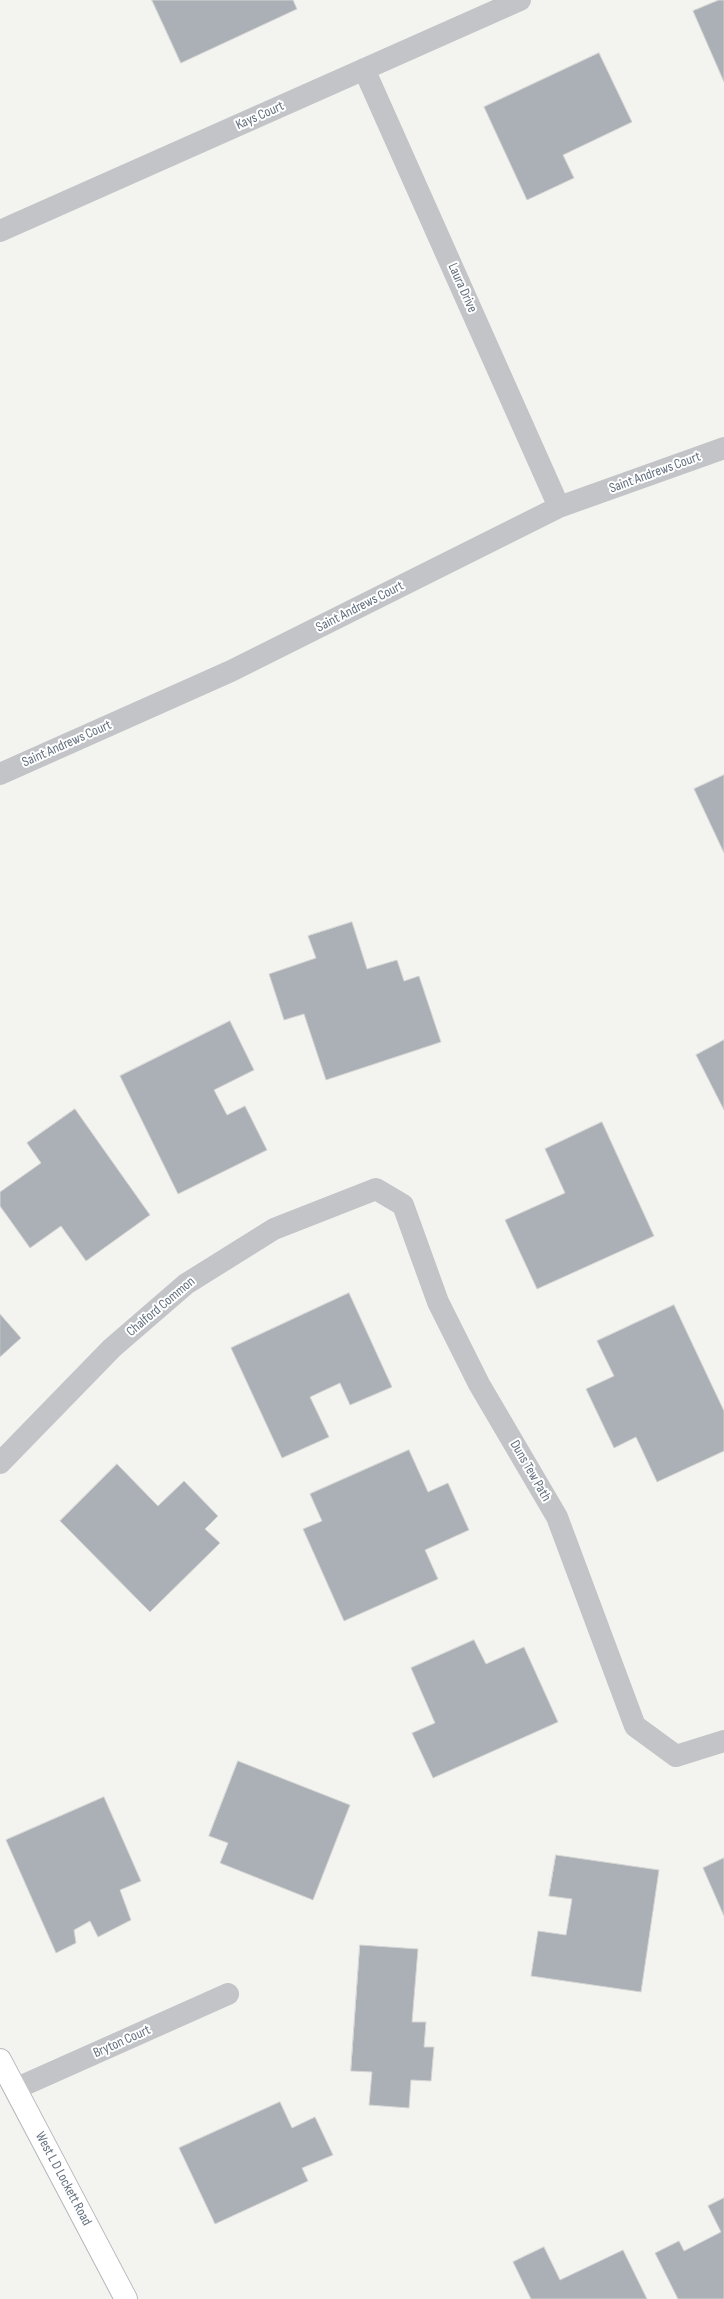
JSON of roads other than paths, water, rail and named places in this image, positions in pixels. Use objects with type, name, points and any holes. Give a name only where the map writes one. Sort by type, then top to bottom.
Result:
[{"type":"main road","name":"West L D Lockett Road","points":[[0,2060],[126,2299]]},
{"type":"street","name":"Kays Court","points":[[0,231],[520,0]]},
{"type":"street","name":"Laura Drive","points":[[364,69],[559,507]]},
{"type":"street","name":"Saint Andrews Court","points":[[0,774],[231,671],[559,507],[724,448]]},
{"type":"street","name":"Chalford Common","points":[[0,1463],[112,1348],[186,1284],[274,1229],[376,1189]]},
{"type":"street","name":"Duns Tew Path","points":[[376,1189],[403,1205],[438,1302],[479,1384],[556,1517],[635,1726],[676,1756],[724,1741]]},
{"type":"street","name":"Bryton Court","points":[[15,2089],[228,1994]]}]
